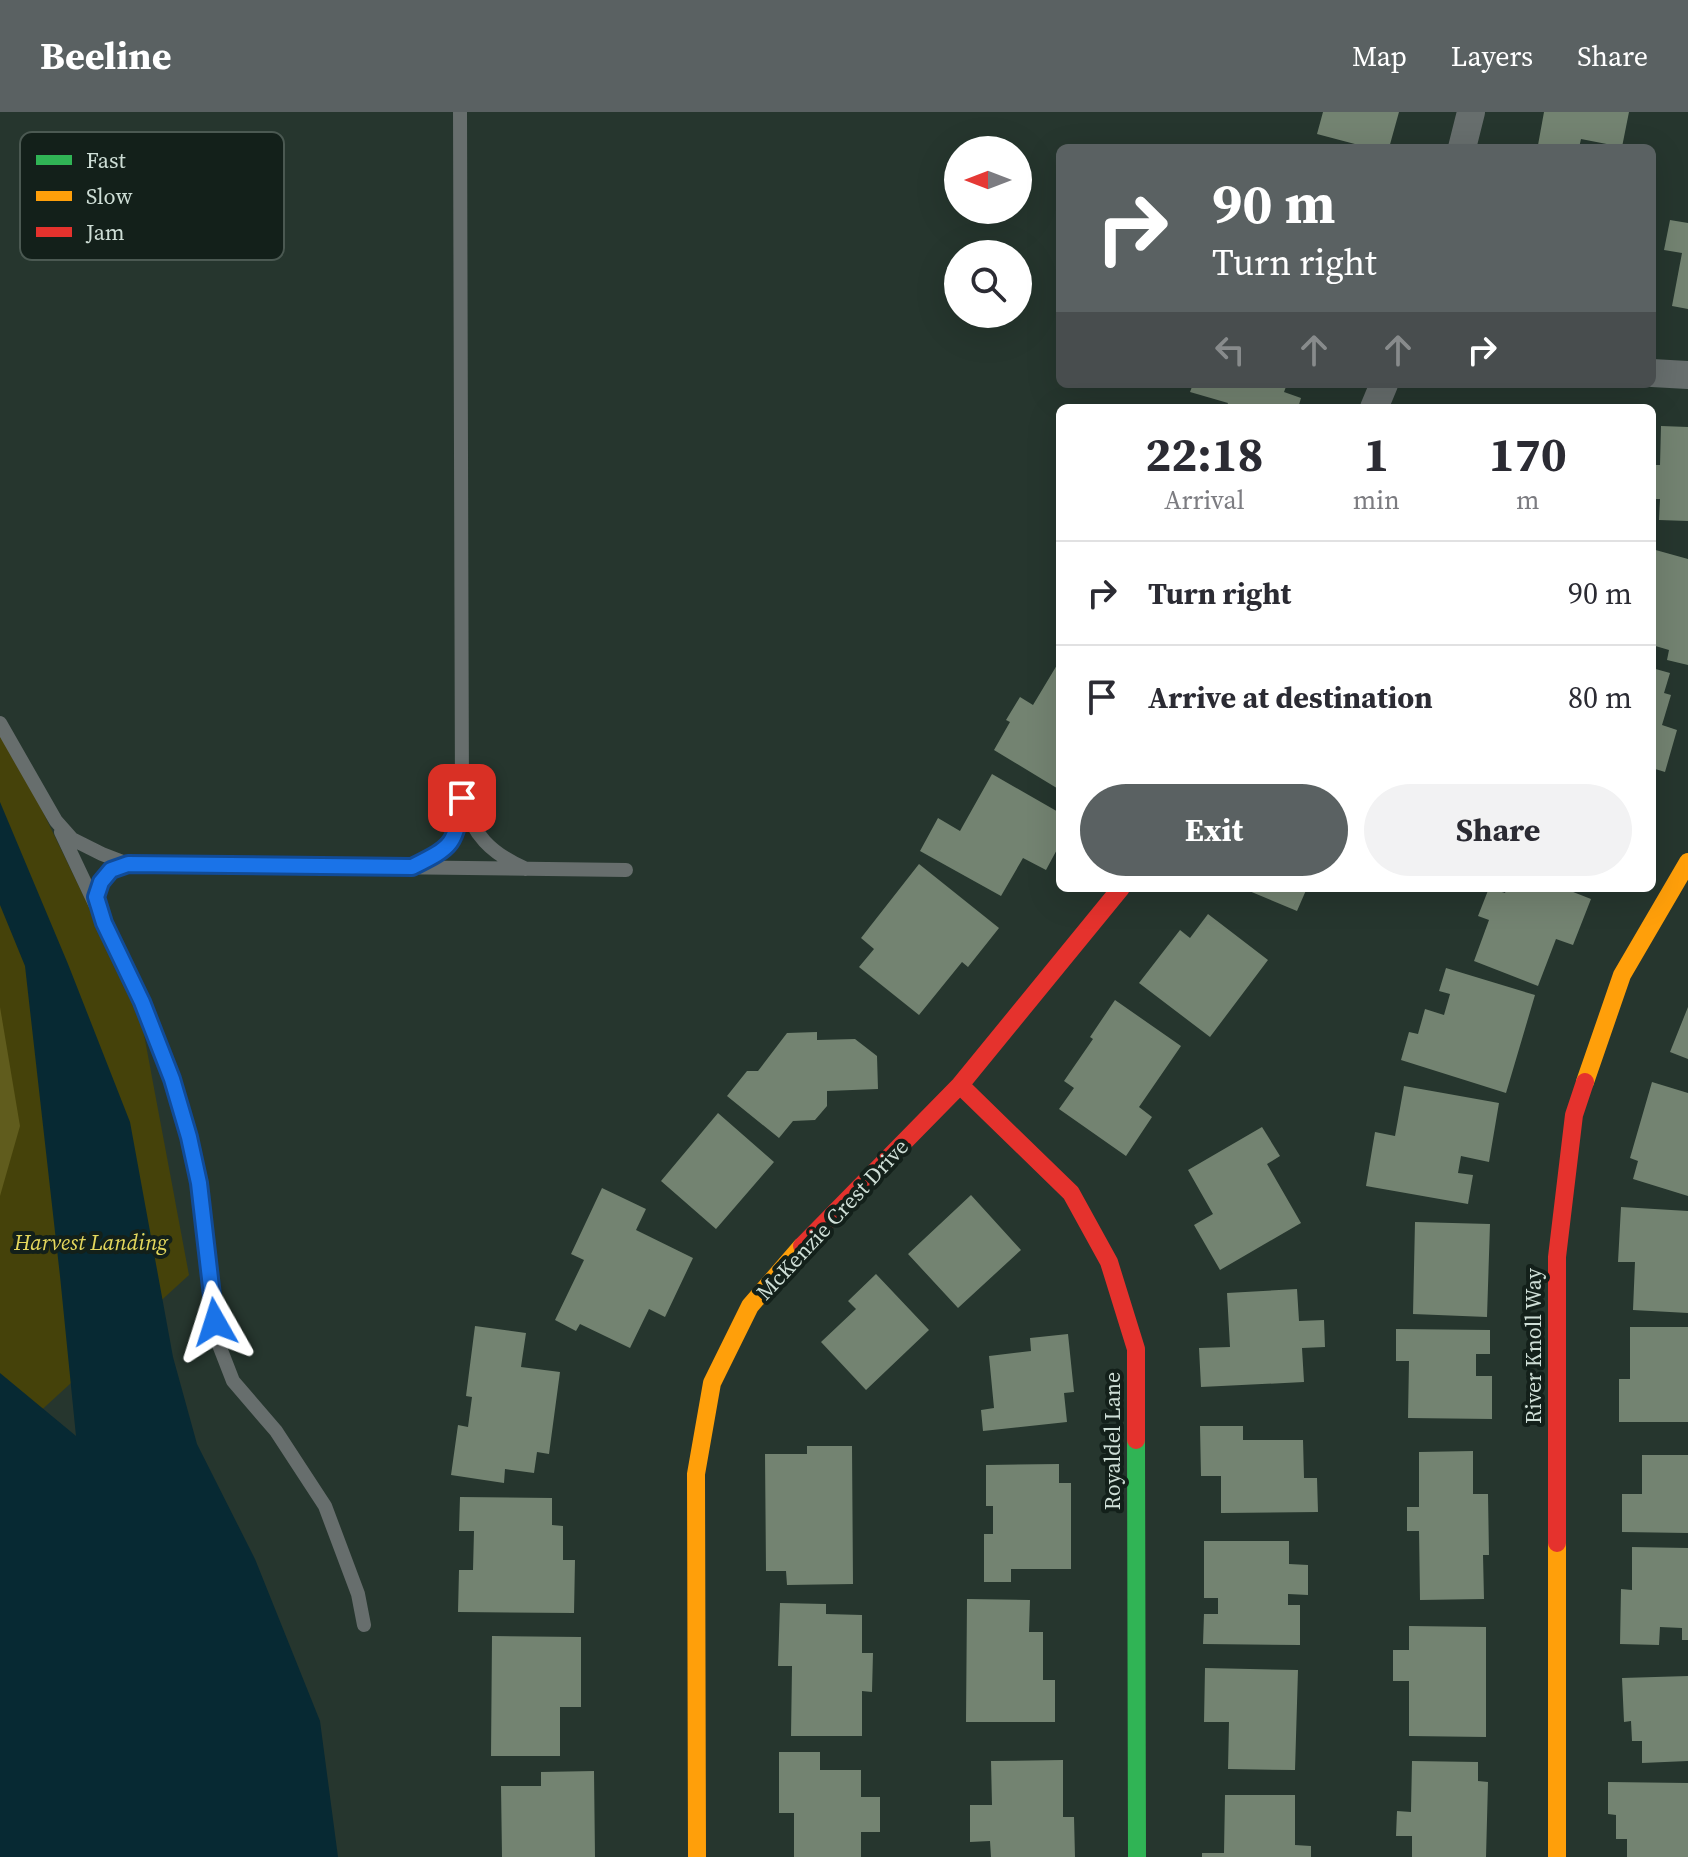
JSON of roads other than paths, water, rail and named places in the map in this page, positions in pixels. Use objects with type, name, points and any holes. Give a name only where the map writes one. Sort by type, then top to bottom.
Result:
[{"type":"street","points":[[1463,144],[1471,112]]},
{"type":"street","points":[[1656,373],[1688,375]]},
{"type":"street","name":"River Knoll Way","points":[[1557,1857],[1557,1257],[1574,1115],[1622,975],[1688,862]]},
{"type":"street","name":"McKenzie Crest Drive","points":[[697,1857],[696,1474],[712,1383],[750,1306],[799,1249],[960,1085],[1118,892]]},
{"type":"street","name":"Royaldel Lane","points":[[960,1085],[1071,1193],[1109,1262],[1136,1349],[1137,1857]]},
{"type":"lane","points":[[412,867],[440,853],[451,842],[458,827],[462,798],[460,112]]},
{"type":"lane","points":[[0,723],[56,821],[142,1002],[172,1079],[199,1183],[219,1345],[233,1381],[276,1431],[325,1506],[358,1594],[364,1625]]},
{"type":"lane","points":[[462,798],[469,819],[483,841],[494,852],[526,869]]},
{"type":"lane","points":[[56,821],[72,839],[128,864]]},
{"type":"lane","points":[[104,923],[96,897],[101,882],[111,870],[128,864],[626,870]]},
{"type":"water","points":[[0,802],[130,1122],[173,1357],[197,1444],[255,1559],[320,1721],[338,1857],[0,1857],[0,1373],[76,1436],[25,966],[0,905]]},
{"type":"park label","name":"Harvest Landing","points":[[91,1242]]}]
